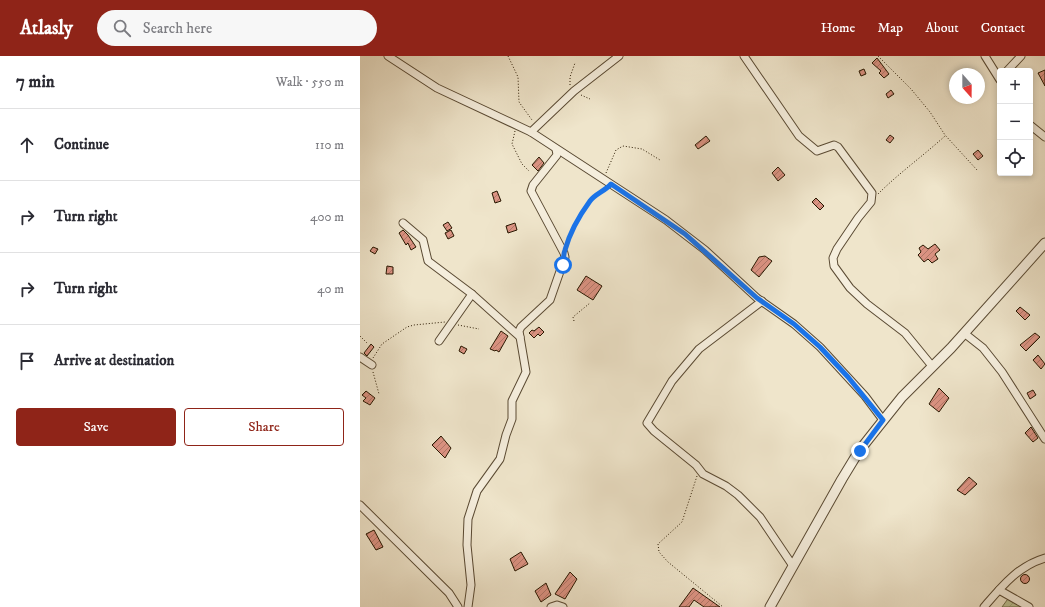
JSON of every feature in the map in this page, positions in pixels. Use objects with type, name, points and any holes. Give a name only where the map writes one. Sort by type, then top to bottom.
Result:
[{"type":"street","points":[[388,56],[436,88],[531,132],[685,234],[762,301],[794,324],[820,347],[865,396],[883,420]]},
{"type":"street","points":[[531,132],[536,125],[576,89],[619,56]]},
{"type":"street","points":[[744,56],[803,140],[817,151],[834,145],[838,147],[870,190],[873,199],[837,249],[833,258],[834,266],[850,288],[867,304],[905,333],[932,366]]},
{"type":"street","points":[[985,56],[997,74]]},
{"type":"street","points":[[1010,68],[1021,56]]},
{"type":"street","points":[[1033,127],[1045,137]]},
{"type":"street","points":[[468,607],[471,585],[467,545],[468,518],[477,491],[496,467],[502,454],[506,435],[512,419],[512,401],[526,375],[522,339],[519,331],[520,327],[550,300],[563,265],[564,252],[531,190],[533,185],[557,155],[556,149]]},
{"type":"street","points":[[403,224],[423,240],[428,261],[472,294],[522,339]]},
{"type":"street","points":[[770,607],[856,456],[883,420],[1045,243]]},
{"type":"street","points":[[439,341],[472,294]]},
{"type":"street","points":[[762,301],[699,349],[672,381],[648,420],[648,424],[654,431],[706,476],[732,490],[755,511],[793,566]]},
{"type":"street","points":[[964,333],[983,348],[1002,372],[1045,439]]},
{"type":"street","points":[[360,357],[372,365]]},
{"type":"street","points":[[360,505],[449,593],[458,607]]},
{"type":"street","points":[[984,607],[1008,580],[1024,566],[1045,558]]},
{"type":"street","points":[[999,590],[1029,607]]},
{"type":"street","points":[[551,607],[557,605],[562,607]]},
{"type":"path","points":[[508,56],[518,77],[519,102],[536,125]]},
{"type":"path","points":[[878,56],[911,89],[930,112],[945,135],[977,170]]},
{"type":"path","points":[[519,126],[513,134],[512,144],[522,164],[529,171]]},
{"type":"path","points":[[873,199],[899,173],[923,156],[945,135]]},
{"type":"path","points":[[604,179],[614,154],[619,147],[623,146],[642,149],[660,160]]},
{"type":"path","points":[[564,252],[572,229],[590,200],[611,184]]},
{"type":"path","points":[[574,320],[573,317],[590,303]]},
{"type":"path","points":[[379,394],[372,365],[373,358],[382,344],[407,327],[442,321],[479,329]]},
{"type":"path","points":[[360,336],[367,343]]},
{"type":"path","points":[[700,470],[690,493],[691,498],[685,516],[682,522],[658,544],[659,552],[668,562],[723,607]]},
{"type":"green space","points":[[1010,596],[1024,607],[1002,607]]},
{"type":"building","points":[[877,58],[889,74],[884,78],[879,73],[881,71],[872,63]]},
{"type":"building","points":[[864,69],[866,74],[861,76],[859,71]]},
{"type":"building","points":[[1045,70],[1045,86],[1038,73]]},
{"type":"building","points":[[891,90],[894,94],[888,98],[886,94]]},
{"type":"building","points":[[890,135],[894,138],[890,143],[886,140]]},
{"type":"building","points":[[706,136],[710,141],[698,149],[695,145]]},
{"type":"building","points":[[978,150],[983,156],[978,160],[973,154]]},
{"type":"building","points":[[539,157],[544,163],[538,171],[532,165]]},
{"type":"building","points":[[778,167],[785,175],[778,181],[772,173]]},
{"type":"building","points":[[497,191],[501,201],[495,203],[492,193]]},
{"type":"building","points":[[816,198],[824,206],[820,210],[812,202]]},
{"type":"building","points":[[448,222],[452,228],[447,231],[443,225]]},
{"type":"building","points":[[515,223],[517,230],[508,233],[506,226]]},
{"type":"building","points":[[403,230],[416,247],[411,250],[408,243],[406,245],[399,233]]},
{"type":"building","points":[[451,230],[454,236],[448,239],[445,233]]},
{"type":"building","points":[[935,244],[940,250],[935,254],[938,259],[932,263],[928,259],[924,262],[918,255],[921,252],[919,248],[923,245],[928,249]]},
{"type":"building","points":[[373,247],[378,249],[375,254],[370,251]]},
{"type":"building","points":[[765,256],[772,261],[759,277],[751,270],[759,257]]},
{"type":"building","points":[[387,266],[393,267],[393,274],[386,274]]},
{"type":"building","points":[[586,276],[602,286],[593,300],[577,290]]},
{"type":"building","points":[[1020,307],[1030,315],[1025,320],[1016,311]]},
{"type":"building","points":[[539,327],[544,332],[540,336],[538,334],[534,338],[529,333]]},
{"type":"building","points":[[501,331],[508,336],[499,352],[490,349]]},
{"type":"building","points":[[1035,333],[1040,337],[1026,351],[1020,345]]},
{"type":"building","points":[[371,344],[374,347],[367,356],[364,353]]},
{"type":"building","points":[[461,346],[467,349],[464,354],[459,351]]},
{"type":"building","points":[[1038,355],[1045,364],[1041,369],[1033,360]]},
{"type":"building","points":[[939,388],[949,398],[939,412],[929,404]]},
{"type":"building","points":[[1033,390],[1036,395],[1030,399],[1027,393]]},
{"type":"building","points":[[366,391],[375,398],[370,405],[363,401],[366,398],[362,395]]},
{"type":"building","points":[[1031,427],[1038,438],[1033,442],[1025,433]]},
{"type":"building","points":[[441,436],[451,448],[445,458],[432,445]]},
{"type":"building","points":[[969,477],[977,484],[965,495],[957,490]]},
{"type":"building","points":[[374,530],[383,547],[376,550],[366,534]]},
{"type":"building","points":[[521,552],[528,564],[515,571],[510,559]]},
{"type":"building","points":[[570,572],[577,579],[565,599],[555,594]]},
{"type":"building","points":[[1023,575],[1027,575],[1029,579],[1027,583],[1023,583],[1021,581],[1021,577]]},
{"type":"building","points":[[546,583],[551,595],[541,602],[535,591]]},
{"type":"building","points":[[693,588],[720,607],[704,607],[694,600],[689,607],[679,607]]},
{"type":"route","points":[[563,265],[565,257],[564,252],[572,229],[580,215],[584,212],[590,200],[607,189],[611,184],[666,220],[705,250],[757,298],[794,324],[820,347],[848,377],[876,409],[883,420],[860,451]]}]
